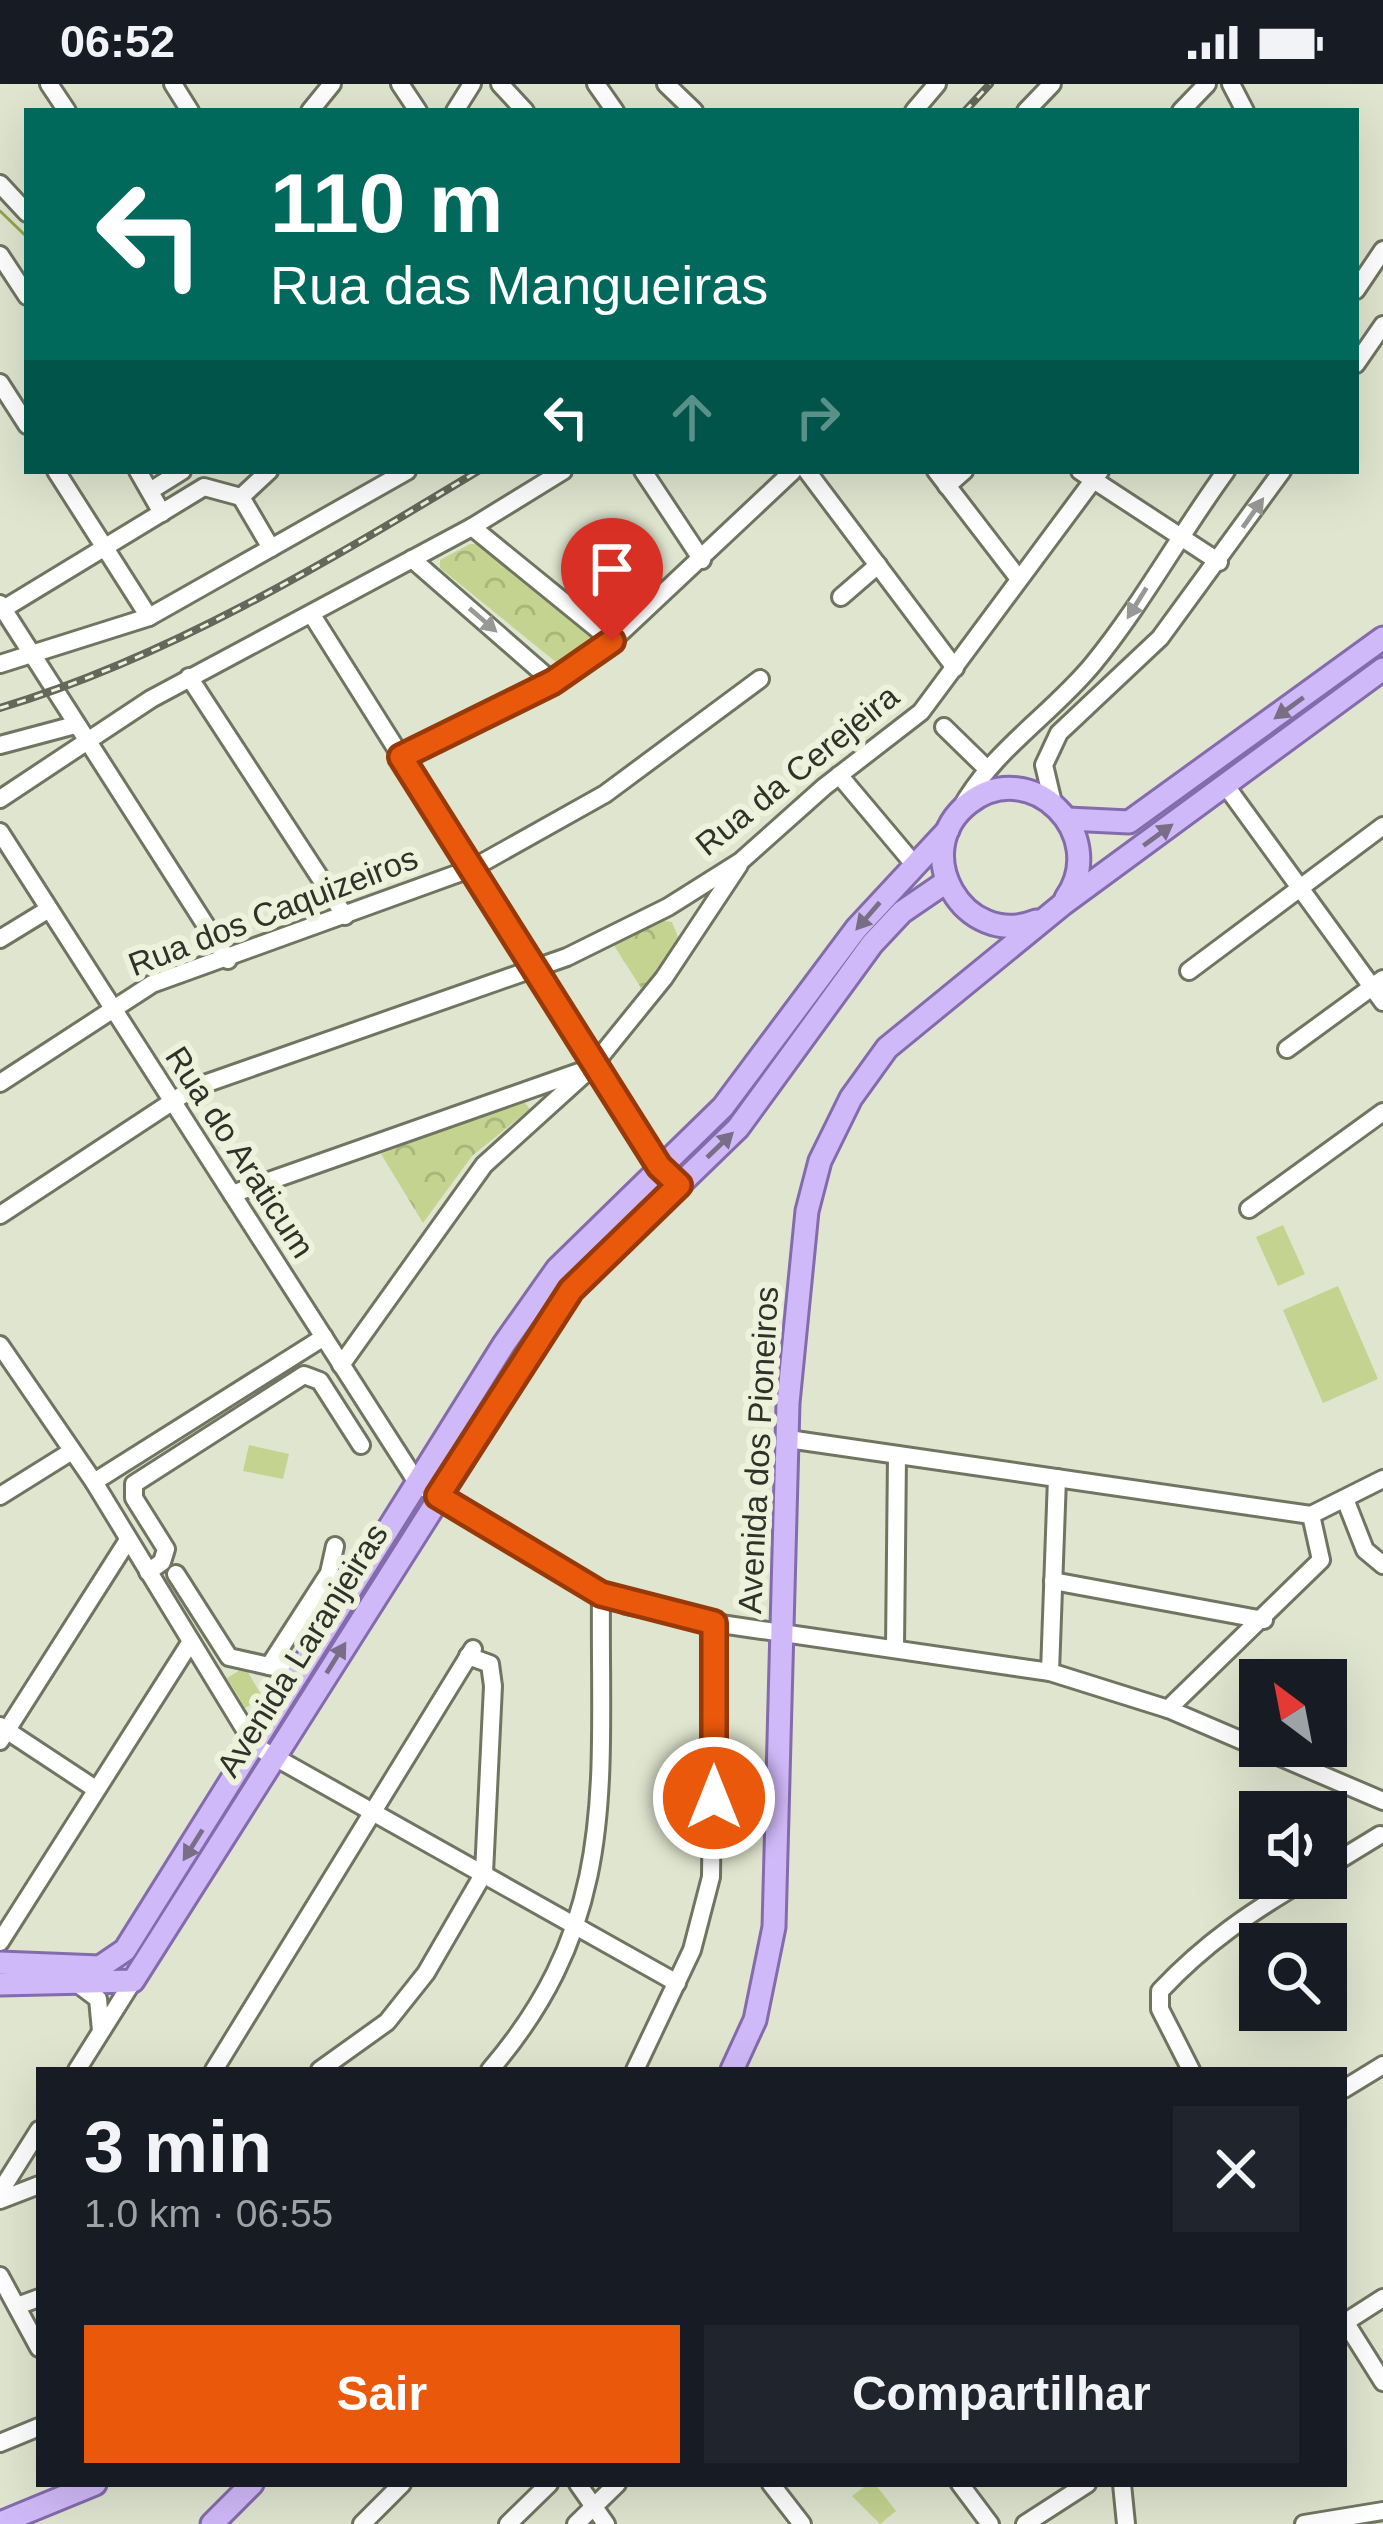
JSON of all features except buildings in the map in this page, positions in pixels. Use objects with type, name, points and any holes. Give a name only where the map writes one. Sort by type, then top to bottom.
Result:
[{"type":"main road","points":[[1060,811],[1080,853],[1079,872],[1056,910],[1006,927],[985,922],[955,899],[946,882],[943,847],[953,822],[986,794],[1003,789],[1037,794],[1060,811],[1114,824],[1141,815],[1383,638]]},
{"type":"main road","name":"Avenida dos Pioneiros","points":[[733,2067],[754,2020],[774,1927],[788,1439],[800,1264],[820,1161],[850,1097],[887,1048],[1056,910],[1383,669]]},
{"type":"main road","name":"Avenida Laranjeiras","points":[[133,1982],[264,1751],[300,1673],[557,1269],[723,1107],[825,969],[953,822]]},
{"type":"main road","name":"Avenida Laranjeiras","points":[[0,1963],[100,1967],[125,1950],[438,1496],[571,1290],[738,1128],[872,944],[902,912],[946,882]]},
{"type":"main road","points":[[985,922],[987,966]]},
{"type":"main road","points":[[0,1984],[133,1982]]},
{"type":"main road","points":[[0,2523],[88,2487]]},
{"type":"main road","points":[[212,2524],[249,2487]]},
{"type":"street","points":[[172,84],[186,106]]},
{"type":"street","points":[[186,106],[196,84]]},
{"type":"street","points":[[312,108],[332,84]]},
{"type":"street","points":[[500,84],[522,108]]},
{"type":"street","points":[[667,84],[691,108]]},
{"type":"street","points":[[917,108],[937,84]]},
{"type":"street","points":[[1029,108],[1052,84]]},
{"type":"street","points":[[1184,108],[1207,84]]},
{"type":"street","points":[[0,184],[24,210]]},
{"type":"street","points":[[1359,286],[1383,250]]},
{"type":"street","points":[[2,262],[24,292]]},
{"type":"street","points":[[1359,360],[1383,325]]},
{"type":"street","points":[[0,383],[24,420]]},
{"type":"street","points":[[58,474],[149,617]]},
{"type":"street","points":[[139,474],[162,513]]},
{"type":"street","points":[[150,490],[177,474]]},
{"type":"street","points":[[242,497],[255,474]]},
{"type":"street","points":[[0,664],[149,617],[402,474]]},
{"type":"street","points":[[0,799],[80,732],[312,614],[558,474]]},
{"type":"street","points":[[645,474],[701,560]]},
{"type":"street","points":[[401,757],[553,682],[612,641],[790,474]]},
{"type":"street","points":[[809,474],[955,668]]},
{"type":"street","points":[[1091,474],[1219,562]]},
{"type":"street","name":"Rua da Cerejeira","points":[[0,1216],[194,1088],[535,969],[668,907],[741,861],[839,775],[921,712],[1091,474]]},
{"type":"street","name":"Avenida Laranjeiras","points":[[953,822],[986,767],[1090,668],[1224,474]]},
{"type":"street","points":[[1060,811],[1044,765],[1059,733],[1160,638],[1280,474]]},
{"type":"street","points":[[942,479],[1018,579]]},
{"type":"street","points":[[229,960],[1,608],[204,487],[242,497],[272,548]]},
{"type":"street","points":[[472,526],[612,641]]},
{"type":"street","points":[[412,559],[553,682]]},
{"type":"street","points":[[841,597],[878,566]]},
{"type":"street","points":[[312,614],[594,1065],[659,1166],[679,1185]]},
{"type":"street","points":[[189,677],[345,916]]},
{"type":"street","name":"Rua dos Caquizeiros","points":[[0,1083],[152,984],[473,868],[605,794],[760,679]]},
{"type":"street","points":[[944,727],[986,767]]},
{"type":"street","points":[[0,745],[80,732]]},
{"type":"street","points":[[839,775],[913,863]]},
{"type":"street","points":[[1226,786],[1379,989],[1287,1049]]},
{"type":"street","points":[[1189,971],[1383,826]]},
{"type":"street","name":"Rua do Araticum","points":[[0,832],[418,1484],[601,1594],[714,1623],[1050,1672],[1168,1709],[1383,1801]]},
{"type":"street","points":[[341,1365],[484,1166],[594,1065],[664,979],[741,861]]},
{"type":"street","points":[[0,939],[50,909]]},
{"type":"street","points":[[232,1194],[594,1065]]},
{"type":"street","points":[[1250,1209],[1383,1112]]},
{"type":"street","points":[[94,1482],[324,1337]]},
{"type":"street","points":[[0,1345],[6,1368],[94,1482],[190,1643],[264,1751],[677,1983]]},
{"type":"street","points":[[148,1572],[162,1562],[166,1549],[134,1498],[134,1484],[304,1375],[320,1381],[361,1444]]},
{"type":"street","points":[[788,1439],[1311,1515],[1383,1479]]},
{"type":"street","points":[[0,1496],[72,1451]]},
{"type":"street","points":[[895,1648],[897,1455]]},
{"type":"street","points":[[1050,1672],[1057,1478]]},
{"type":"street","points":[[1345,1499],[1365,1550],[1383,1565]]},
{"type":"street","points":[[1168,1709],[1322,1560],[1311,1515]]},
{"type":"street","points":[[94,1788],[2,1733],[128,1540]]},
{"type":"street","points":[[268,1666],[328,1573],[335,1546]]},
{"type":"street","points":[[176,1574],[230,1657],[300,1673]]},
{"type":"street","points":[[1053,1581],[1264,1619]]},
{"type":"street","points":[[493,2067],[535,2017],[590,1885],[598,1813],[601,1594]]},
{"type":"street","points":[[636,2067],[699,1931],[711,1877],[714,1623]]},
{"type":"street","points":[[0,1942],[190,1643]]},
{"type":"street","points":[[216,2067],[471,1652],[490,1664],[493,1686],[484,1874],[426,1973],[387,2022],[324,2067]]},
{"type":"street","points":[[1347,1855],[1380,1835]]},
{"type":"street","points":[[1189,2067],[1160,2009],[1160,1991],[1201,1948],[1277,1899]]},
{"type":"street","name":"Avenida Laranjeiras","points":[[79,2067],[133,1982]]},
{"type":"street","points":[[76,1983],[98,1999],[101,2032]]},
{"type":"street","points":[[1347,2087],[1383,2065]]},
{"type":"street","points":[[0,2196],[36,2135]]},
{"type":"street","points":[[12,2172],[34,2187]]},
{"type":"street","points":[[0,2196],[34,2187]]},
{"type":"street","points":[[0,2276],[36,2342]]},
{"type":"street","points":[[1347,2320],[1383,2298]]},
{"type":"street","points":[[17,2306],[36,2299]]},
{"type":"street","points":[[1347,2327],[1383,2382]]},
{"type":"street","points":[[0,2443],[36,2428]]},
{"type":"street","points":[[362,2524],[400,2487]]},
{"type":"street","points":[[508,2524],[546,2487]]},
{"type":"street","points":[[580,2487],[606,2524]]},
{"type":"street","points":[[576,2524],[614,2487]]},
{"type":"street","points":[[774,2487],[802,2524]]},
{"type":"street","points":[[962,2487],[990,2524]]},
{"type":"street","points":[[1025,2524],[1082,2487]]},
{"type":"street","points":[[1122,2487],[1126,2524]]},
{"type":"street","points":[[1304,2524],[1383,2511]]},
{"type":"green space","points":[[479,544],[597,634],[599,642],[563,666],[557,663],[440,568],[440,560]]},
{"type":"green space","points":[[658,920],[672,922],[678,937],[645,994],[613,944]]},
{"type":"green space","points":[[522,1099],[530,1109],[472,1156],[423,1223],[381,1154]]},
{"type":"green space","points":[[652,1188],[661,1192],[525,1348],[515,1345],[556,1285]]},
{"type":"green space","points":[[1283,1225],[1305,1274],[1278,1286],[1256,1237]]},
{"type":"green space","points":[[1338,1286],[1378,1379],[1323,1403],[1283,1310]]},
{"type":"green space","points":[[249,1445],[289,1454],[283,1479],[243,1471]]},
{"type":"green space","points":[[245,1667],[263,1698],[245,1708],[227,1678]]},
{"type":"green space","points":[[864,2487],[877,2487],[896,2511],[880,2524],[852,2496]]},
{"type":"waterway","points":[[0,211],[24,234]]},
{"type":"railway","points":[[968,108],[990,84]]},
{"type":"railway","points":[[0,708],[186,635],[305,573],[473,474]]},
{"type":"route","points":[[612,641],[553,682],[401,757],[659,1166],[679,1185],[609,1248],[571,1290],[438,1496],[601,1594],[626,1605],[714,1623],[714,1798]]}]
